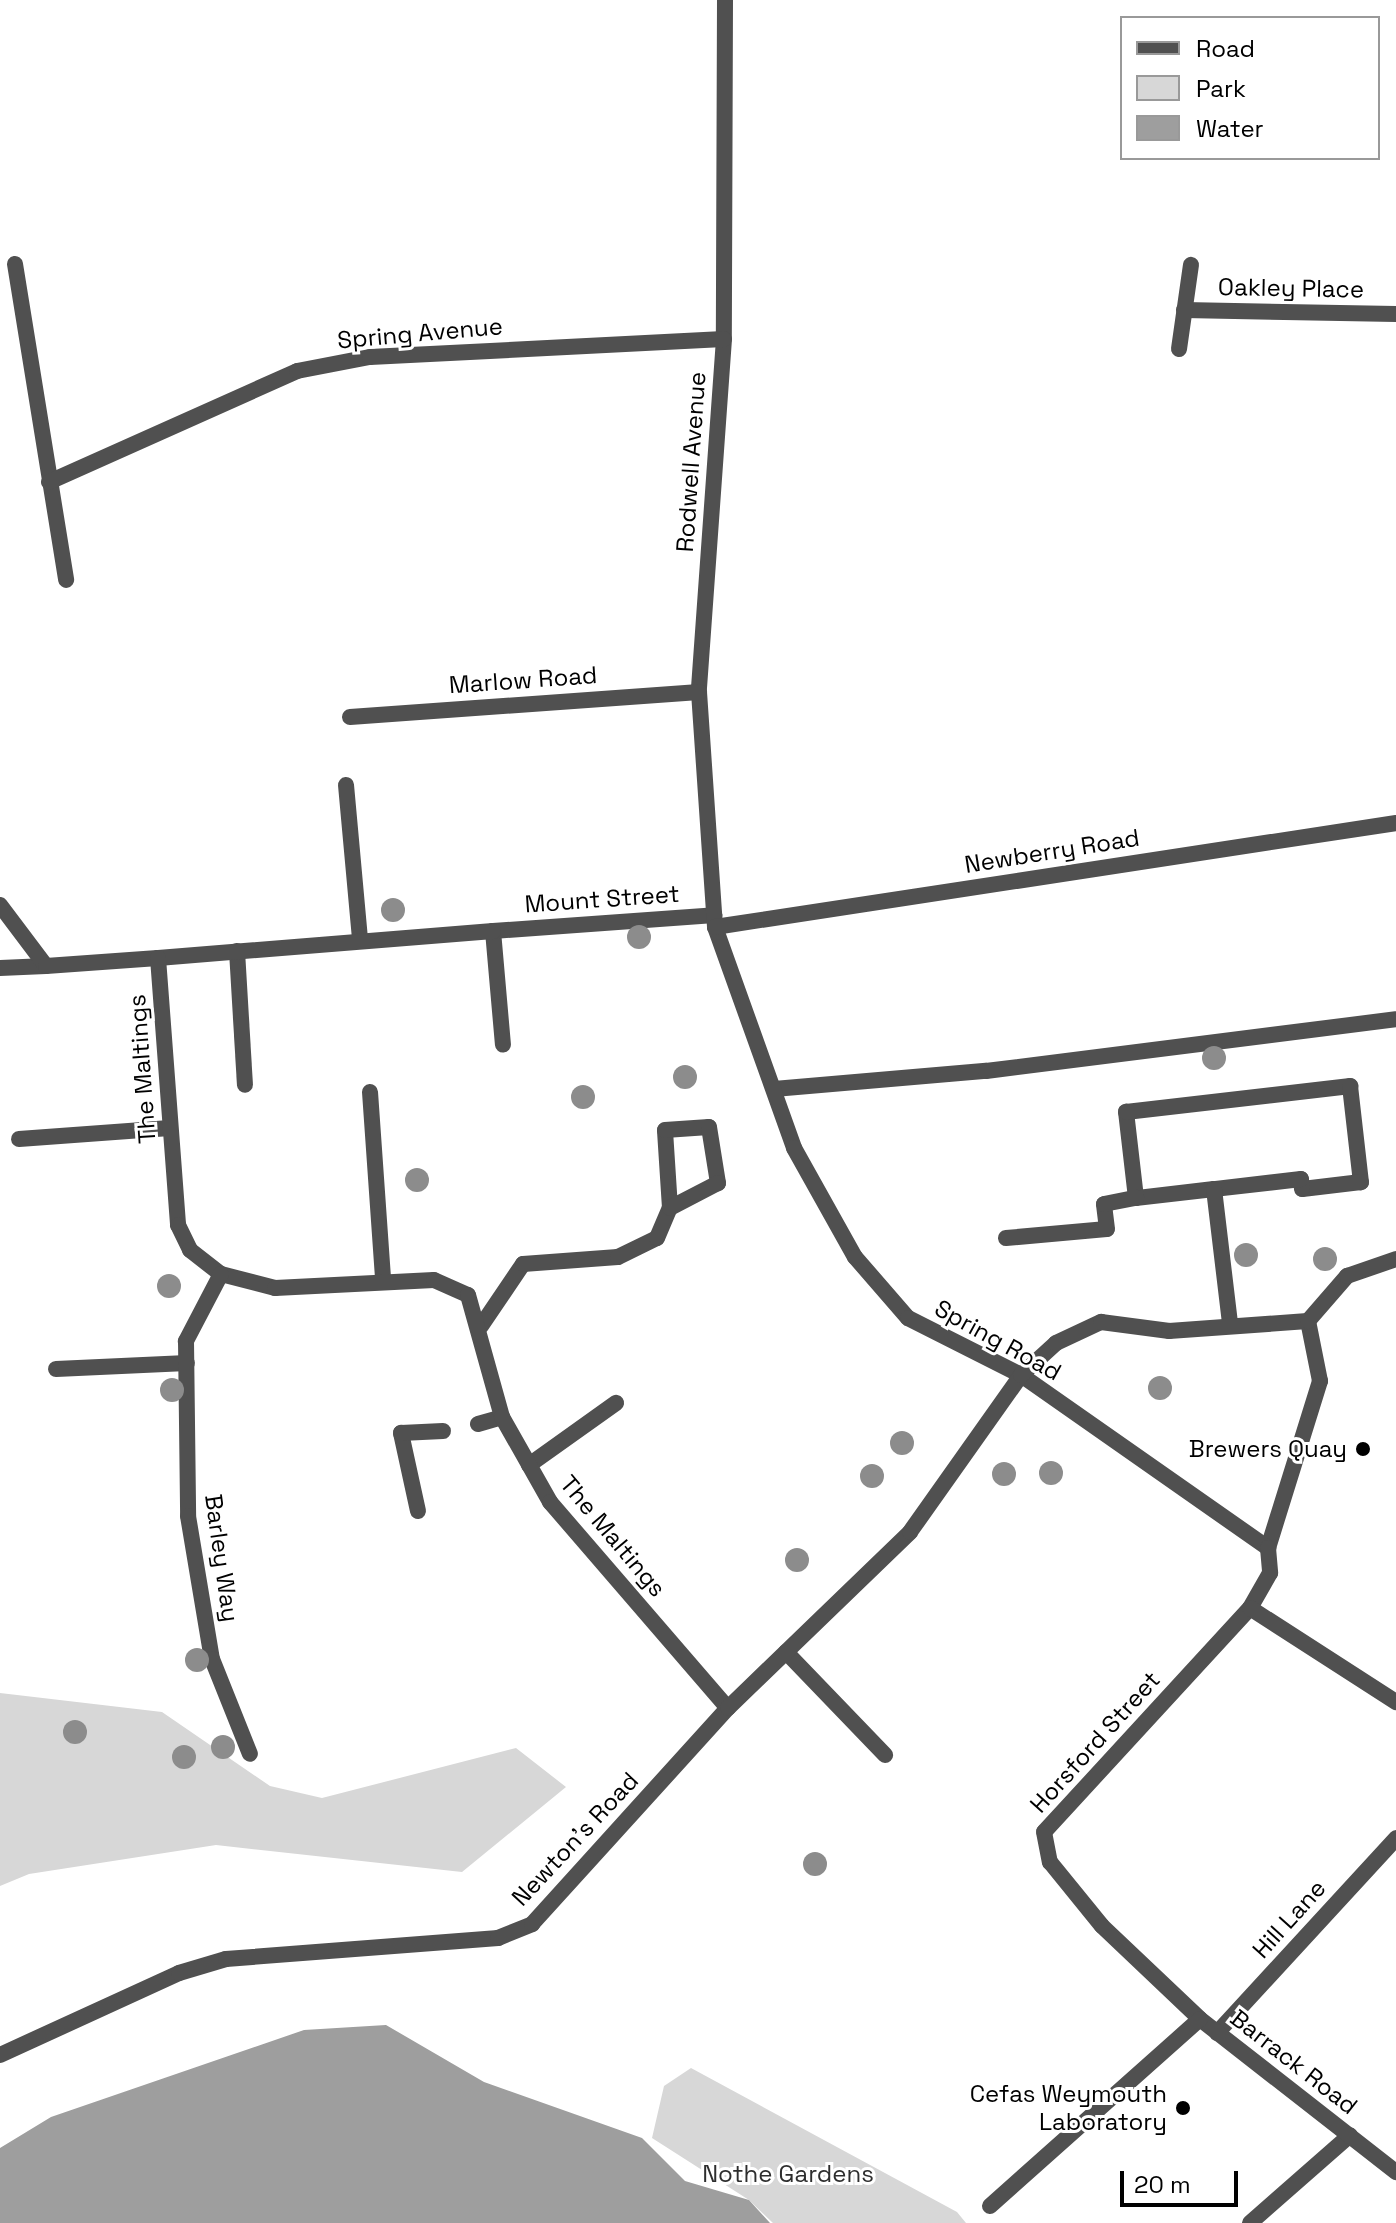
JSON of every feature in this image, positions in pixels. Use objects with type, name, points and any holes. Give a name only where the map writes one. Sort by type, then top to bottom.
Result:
[{"type":"street","name":"Rodwell Avenue","points":[[714,921],[699,692],[724,339],[725,0]]},
{"type":"street","points":[[15,264],[66,580]]},
{"type":"street","points":[[1179,349],[1191,265]]},
{"type":"street","name":"Oakley Place","points":[[1184,310],[1396,314]]},
{"type":"street","name":"Spring Avenue","points":[[49,482],[297,371],[370,357],[724,339]]},
{"type":"street","name":"Marlow Road","points":[[350,717],[699,692]]},
{"type":"street","points":[[346,785],[360,938]]},
{"type":"street","name":"Newberry Road","points":[[714,921],[1396,823]]},
{"type":"street","points":[[0,905],[46,966]]},
{"type":"street","name":"Mount Street","points":[[493,931],[714,921]]},
{"type":"street","name":"Spring Road","points":[[714,921],[794,1148],[855,1257],[908,1318],[1021,1375],[1268,1548]]},
{"type":"street","points":[[493,931],[503,1045]]},
{"type":"street","name":"The Maltings","points":[[0,968],[158,958],[360,938],[493,931]]},
{"type":"street","points":[[237,951],[245,1085]]},
{"type":"street","name":"The Maltings","points":[[158,958],[178,1225],[190,1250],[221,1274],[275,1288],[383,1278],[434,1280],[468,1295],[481,1326],[502,1417],[550,1502],[728,1708]]},
{"type":"street","points":[[774,1089],[986,1071],[1396,1019]]},
{"type":"street","points":[[1006,1238],[1107,1229],[1104,1204],[1136,1198],[1301,1179],[1302,1189],[1361,1182],[1350,1086],[1126,1112],[1136,1198]]},
{"type":"street","points":[[370,1092],[383,1278]]},
{"type":"street","points":[[481,1326],[523,1264],[618,1257],[657,1238],[670,1208],[665,1130],[709,1127],[718,1183],[670,1208]]},
{"type":"street","points":[[19,1139],[170,1128]]},
{"type":"street","points":[[1214,1189],[1230,1324]]},
{"type":"street","points":[[1396,1259],[1347,1276],[1308,1321],[1320,1381],[1268,1548],[1270,1573],[1250,1608],[1396,1702]]},
{"type":"street","name":"Barley Way","points":[[221,1274],[186,1341],[188,1516],[212,1659],[250,1754]]},
{"type":"street","name":"Newton's Road","points":[[0,2055],[179,1973],[226,1959],[498,1938],[532,1924],[728,1708],[910,1532],[1021,1375],[1056,1343],[1101,1322],[1169,1331],[1230,1324],[1308,1321]]},
{"type":"street","points":[[56,1369],[187,1363]]},
{"type":"street","points":[[529,1465],[616,1403]]},
{"type":"street","points":[[478,1424],[502,1417]]},
{"type":"street","points":[[418,1511],[401,1433],[443,1431]]},
{"type":"street","name":"Horsford Street","points":[[1200,2019],[1102,1926],[1050,1862],[1044,1832],[1250,1608]]},
{"type":"street","points":[[786,1652],[885,1755]]},
{"type":"street","name":"Hill Lane","points":[[1217,2033],[1396,1838]]},
{"type":"street","points":[[990,2206],[1200,2019]]},
{"type":"street","name":"Barrack Road","points":[[1200,2019],[1396,2172]]},
{"type":"street","points":[[1250,2223],[1350,2135]]},
{"type":"green space","points":[[0,1693],[162,1712],[270,1786],[322,1798],[516,1748],[566,1787],[462,1872],[216,1845],[29,1874],[0,1886]]},
{"type":"green space","name":"Nothe Gardens","points":[[691,2068],[957,2212],[966,2223],[773,2223],[749,2200],[652,2138],[664,2086]]},
{"type":"water","points":[[386,2025],[484,2082],[642,2138],[685,2181],[749,2200],[770,2223],[0,2223],[0,2148],[51,2117],[304,2030]]},
{"type":"place","name":"Brewers Quay","points":[[1363,1449]]},
{"type":"place","name":"Cefas Weymouth Laboratory","points":[[1183,2108]]}]
